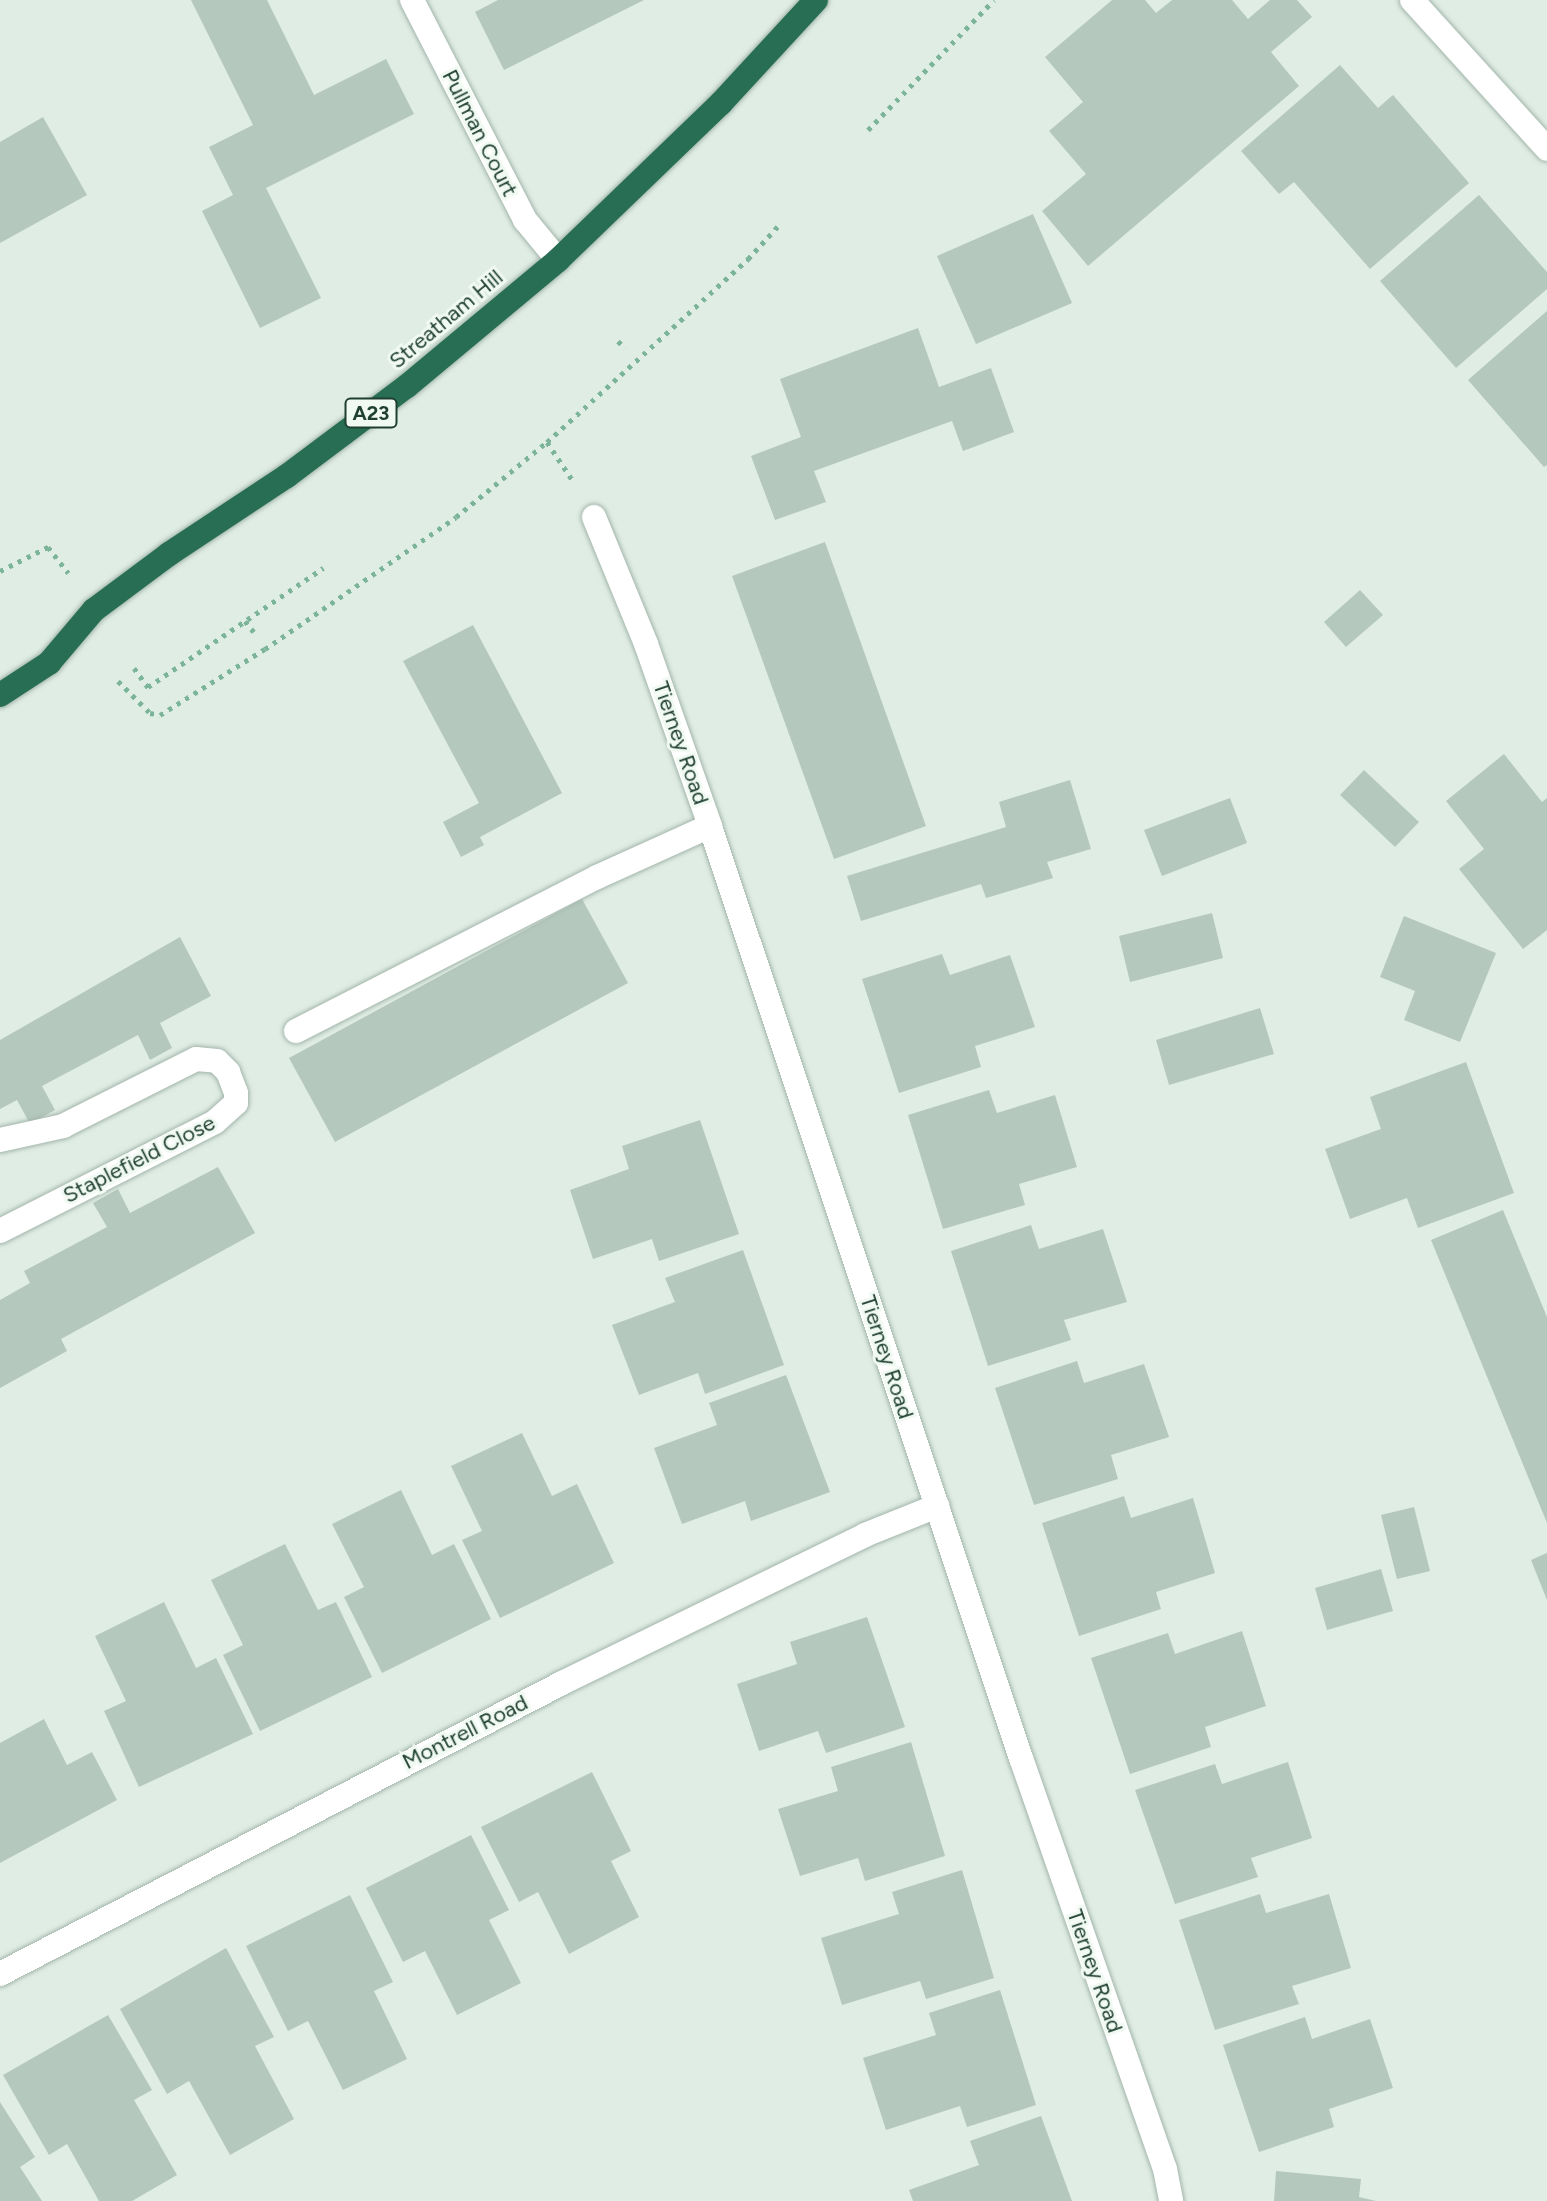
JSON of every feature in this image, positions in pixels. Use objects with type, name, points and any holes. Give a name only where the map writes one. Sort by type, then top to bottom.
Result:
[{"type":"highway","name":"Streatham Hill","points":[[0,695],[49,663],[94,610],[169,554],[287,476],[407,386],[558,260],[721,103],[816,0]]},
{"type":"street","name":"Pullman Court","points":[[412,0],[525,220],[558,260]]},
{"type":"street","points":[[1412,0],[1547,149]]},
{"type":"street","name":"Tierney Road","points":[[594,517],[646,644],[710,826],[937,1506],[1165,2169],[1171,2201]]},
{"type":"street","points":[[296,1031],[597,877],[710,826]]},
{"type":"street","name":"Staplefield Close","points":[[0,1140],[63,1126],[196,1059],[217,1061],[228,1072],[236,1093],[236,1103],[215,1122],[0,1231]]},
{"type":"street","name":"Montrell Road","points":[[0,1974],[576,1676],[865,1535],[937,1506]]},
{"type":"path","points":[[868,130],[994,0]]},
{"type":"path","points":[[118,681],[150,713],[160,715],[265,649],[456,517],[547,442],[737,269],[779,225]]},
{"type":"path","points":[[618,341],[625,348]]},
{"type":"path","points":[[547,442],[557,455]]},
{"type":"path","points":[[0,571],[48,547],[68,573]]},
{"type":"path","points":[[134,668],[148,687],[323,568]]},
{"type":"path","points":[[245,621],[254,632]]},
{"type":"building","points":[[191,0],[267,0],[314,95],[386,59],[414,114],[266,188],[321,298],[260,328],[202,211],[233,195],[209,147],[253,125]]},
{"type":"building","points":[[498,0],[644,0],[504,70],[475,12]]},
{"type":"building","points":[[1112,0],[1145,0],[1156,13],[1172,0],[1232,0],[1248,19],[1270,0],[1297,0],[1312,17],[1271,52],[1299,86],[1088,266],[1042,211],[1086,174],[1049,131],[1083,102],[1045,57]]},
{"type":"building","points":[[1340,65],[1378,108],[1393,95],[1469,183],[1370,269],[1294,182],[1279,194],[1241,151]]},
{"type":"building","points":[[43,117],[87,195],[0,243],[0,142]]},
{"type":"building","points":[[1479,195],[1547,272],[1547,289],[1456,368],[1380,281]]},
{"type":"building","points":[[1033,214],[1072,303],[976,344],[937,256]]},
{"type":"building","points":[[1547,311],[1547,465],[1544,467],[1468,380]]},
{"type":"building","points":[[918,328],[939,387],[991,368],[1014,432],[963,451],[952,421],[814,471],[826,502],[775,520],[751,456],[801,437],[780,379]]},
{"type":"building","points":[[825,542],[926,826],[834,859],[732,576]]},
{"type":"building","points":[[1360,590],[1383,615],[1346,647],[1324,622]]},
{"type":"building","points":[[473,625],[562,793],[480,837],[484,845],[461,857],[443,822],[479,803],[403,661]]},
{"type":"building","points":[[1504,754],[1542,802],[1547,798],[1547,930],[1523,949],[1459,869],[1484,849],[1446,801]]},
{"type":"building","points":[[1364,770],[1419,822],[1395,847],[1340,795]]},
{"type":"building","points":[[1070,780],[1091,849],[1047,862],[1053,878],[986,898],[981,884],[861,921],[847,876],[1006,827],[999,802]]},
{"type":"building","points":[[1230,798],[1247,843],[1162,876],[1144,830]]},
{"type":"building","points":[[582,899],[628,983],[335,1142],[289,1058]]},
{"type":"building","points":[[1212,913],[1223,958],[1130,982],[1119,936]]},
{"type":"building","points":[[1404,916],[1496,953],[1460,1042],[1404,1020],[1415,991],[1380,977]]},
{"type":"building","points":[[180,937],[211,996],[160,1023],[172,1048],[150,1060],[138,1035],[42,1086],[55,1110],[30,1124],[17,1100],[0,1109],[0,1040]]},
{"type":"building","points":[[942,954],[950,975],[1010,955],[1035,1027],[975,1046],[981,1067],[899,1093],[862,979]]},
{"type":"building","points":[[1260,1008],[1274,1054],[1169,1085],[1156,1040]]},
{"type":"building","points":[[1466,1062],[1514,1193],[1418,1228],[1407,1198],[1350,1219],[1325,1149],[1381,1129],[1370,1097]]},
{"type":"building","points":[[989,1090],[997,1113],[1055,1095],[1077,1167],[1019,1184],[1025,1205],[943,1229],[908,1115]]},
{"type":"building","points":[[700,1120],[739,1234],[659,1261],[652,1239],[593,1259],[570,1190],[629,1169],[622,1146]]},
{"type":"building","points":[[218,1167],[255,1233],[61,1339],[67,1351],[0,1388],[0,1300],[30,1283],[24,1271],[107,1227],[93,1203],[118,1189],[130,1213]]},
{"type":"building","points":[[1503,1210],[1547,1317],[1547,1523],[1431,1240]]},
{"type":"building","points":[[1031,1225],[1039,1249],[1103,1229],[1127,1302],[1064,1320],[1071,1340],[988,1366],[951,1251]]},
{"type":"building","points":[[743,1250],[784,1365],[705,1394],[698,1373],[639,1395],[612,1325],[675,1302],[665,1278]]},
{"type":"building","points":[[1077,1361],[1084,1383],[1144,1364],[1169,1437],[1111,1455],[1118,1479],[1034,1505],[995,1388]]},
{"type":"building","points":[[786,1375],[830,1492],[751,1521],[745,1501],[682,1524],[654,1448],[717,1425],[709,1403]]},
{"type":"building","points":[[522,1433],[552,1496],[577,1484],[614,1563],[500,1618],[462,1540],[482,1531],[451,1466]]},
{"type":"building","points":[[401,1490],[432,1555],[454,1544],[491,1619],[382,1673],[344,1597],[364,1587],[332,1524]]},
{"type":"building","points":[[1124,1496],[1131,1518],[1193,1498],[1215,1573],[1156,1592],[1161,1609],[1079,1636],[1042,1523]]},
{"type":"building","points":[[1414,1507],[1430,1571],[1397,1579],[1381,1515]]},
{"type":"building","points":[[285,1544],[318,1610],[336,1602],[372,1677],[260,1731],[223,1655],[243,1645],[211,1580]]},
{"type":"building","points":[[1547,1553],[1547,1600],[1531,1560]]},
{"type":"building","points":[[1381,1569],[1393,1611],[1327,1630],[1315,1588]]},
{"type":"building","points":[[164,1602],[196,1668],[216,1658],[253,1734],[139,1787],[104,1711],[126,1701],[95,1636]]},
{"type":"building","points":[[867,1617],[905,1727],[826,1753],[818,1731],[759,1751],[737,1684],[797,1664],[790,1642]]},
{"type":"building","points":[[1242,1631],[1266,1706],[1205,1727],[1211,1747],[1130,1774],[1091,1658],[1168,1633],[1175,1654]]},
{"type":"building","points":[[44,1719],[67,1765],[92,1752],[117,1800],[0,1863],[0,1743]]},
{"type":"building","points":[[911,1742],[945,1856],[865,1881],[858,1858],[800,1876],[778,1809],[838,1791],[831,1767]]},
{"type":"building","points":[[1288,1762],[1312,1838],[1251,1858],[1258,1877],[1175,1904],[1135,1790],[1215,1764],[1222,1784]]},
{"type":"building","points":[[592,1772],[631,1851],[611,1861],[639,1917],[569,1954],[538,1892],[519,1902],[481,1827]]},
{"type":"building","points":[[471,1835],[509,1910],[489,1920],[521,1983],[457,2015],[425,1951],[403,1962],[366,1888]]},
{"type":"building","points":[[962,1870],[994,1978],[926,1999],[920,1981],[842,2005],[821,1938],[899,1914],[892,1892]]},
{"type":"building","points":[[1260,1894],[1266,1913],[1329,1894],[1351,1968],[1292,1986],[1299,2004],[1215,2030],[1179,1920]]},
{"type":"building","points":[[350,1895],[393,1982],[374,1991],[407,2059],[343,2090],[308,2021],[288,2031],[246,1946]]},
{"type":"building","points":[[226,1948],[274,2037],[255,2046],[294,2119],[230,2155],[189,2081],[167,2094],[120,2009]]},
{"type":"building","points":[[1000,1990],[1036,2105],[967,2127],[960,2106],[886,2130],[863,2058],[936,2035],[929,2013]]},
{"type":"building","points":[[108,2015],[152,2090],[134,2100],[177,2175],[132,2201],[99,2201],[67,2144],[49,2155],[3,2075]]},
{"type":"building","points":[[1305,2017],[1312,2039],[1370,2019],[1393,2088],[1329,2109],[1334,2127],[1259,2152],[1223,2045]]},
{"type":"building","points":[[0,2102],[35,2157],[20,2167],[42,2201],[0,2201]]},
{"type":"building","points":[[1041,2116],[1072,2201],[913,2201],[909,2190],[979,2165],[970,2141]]},
{"type":"building","points":[[1276,2171],[1361,2179],[1359,2197],[1376,2201],[1274,2201]]}]
